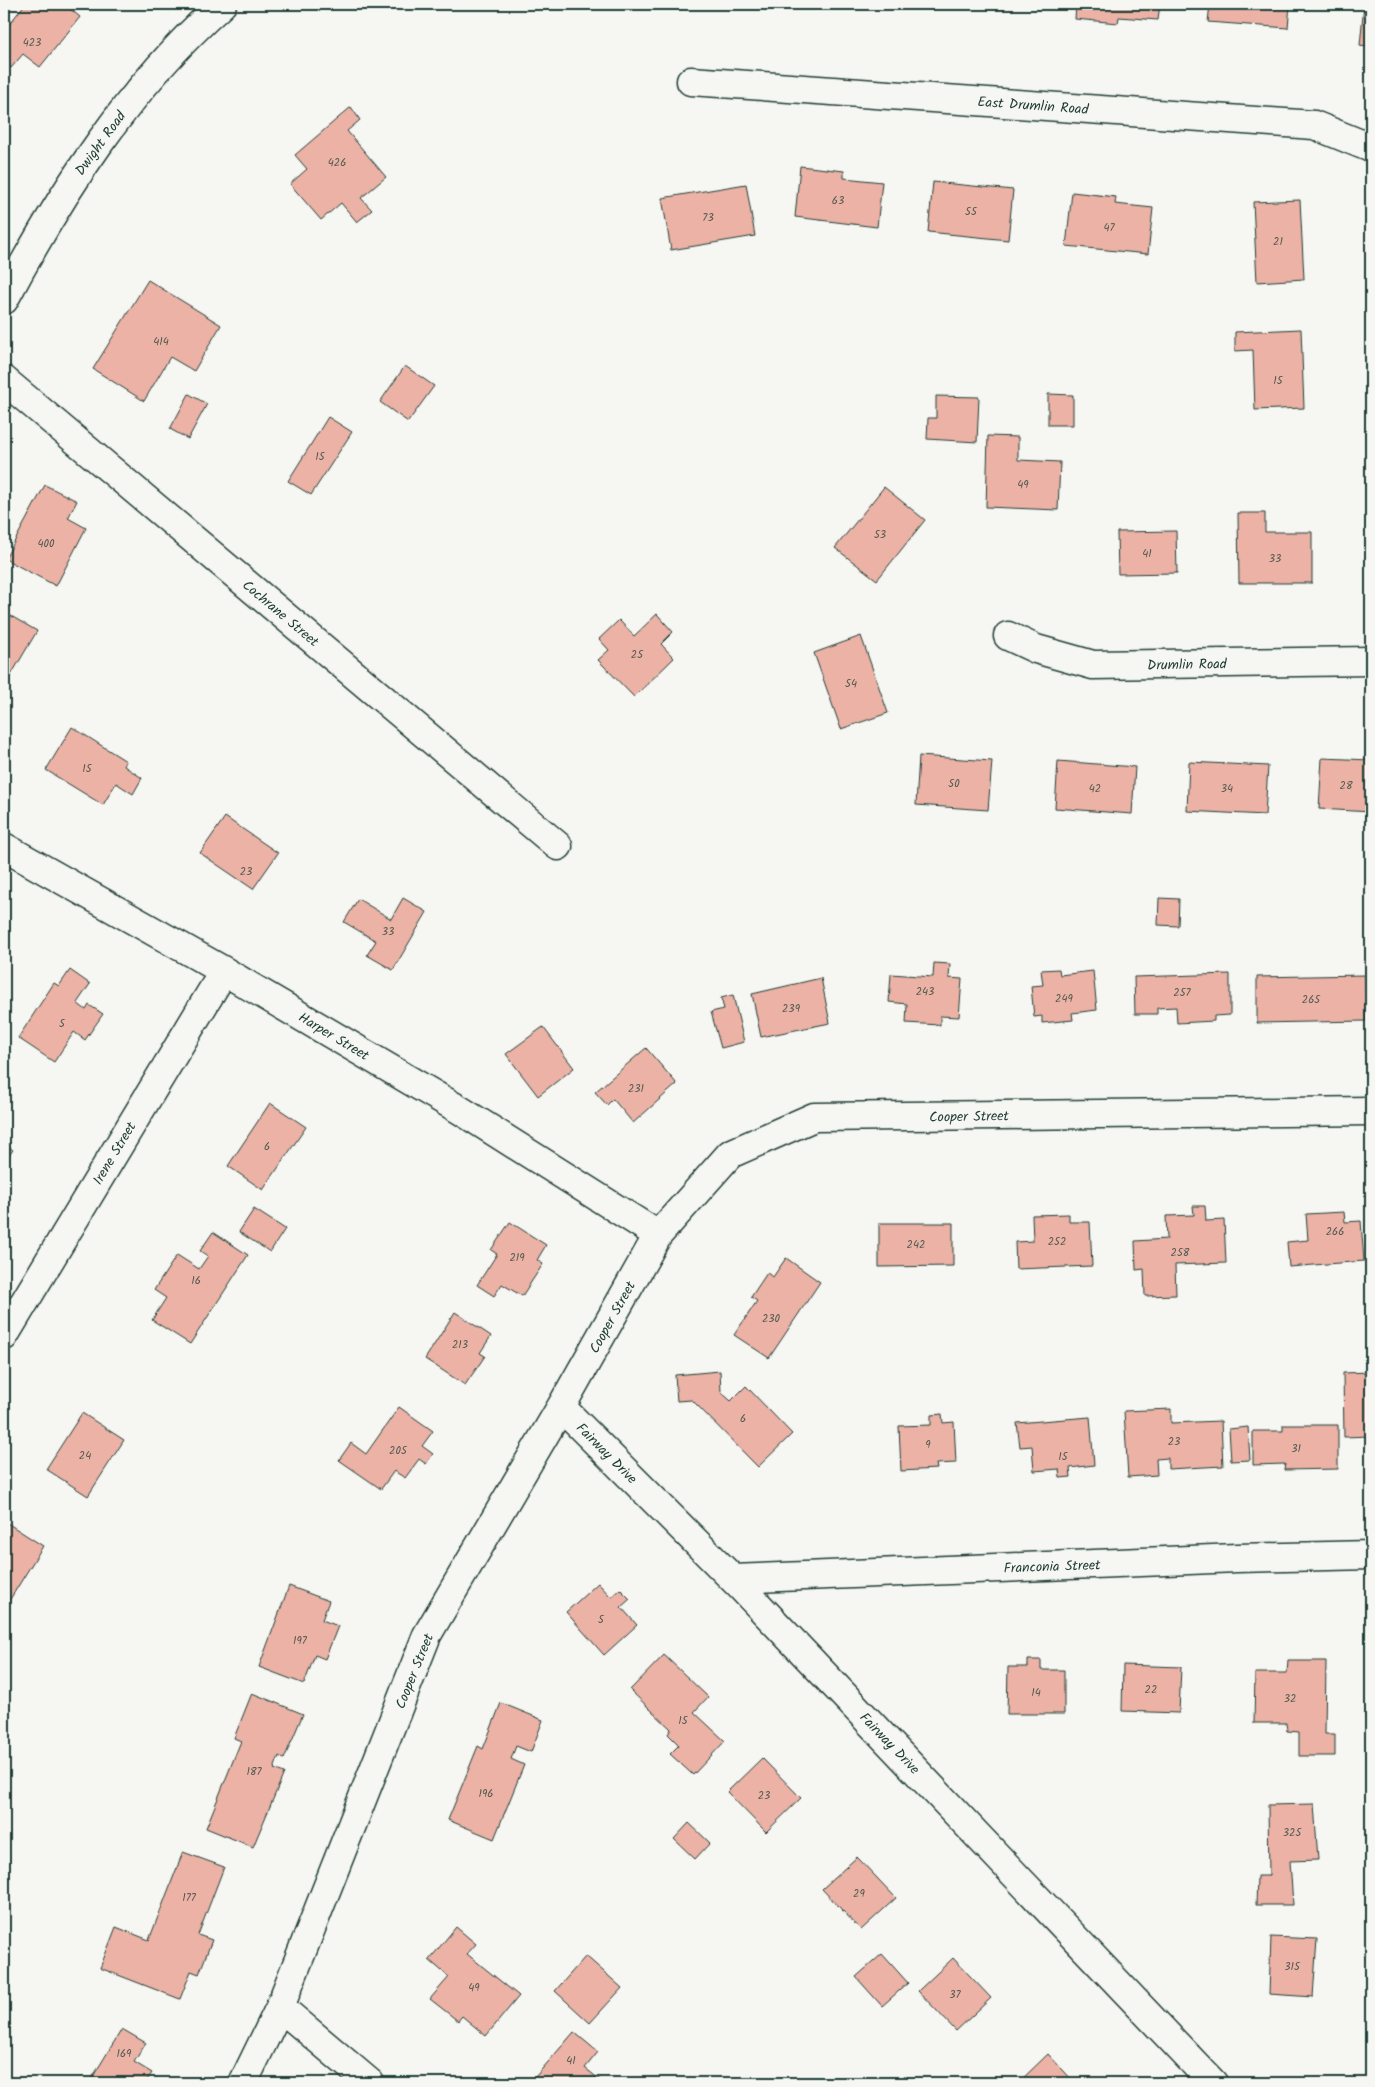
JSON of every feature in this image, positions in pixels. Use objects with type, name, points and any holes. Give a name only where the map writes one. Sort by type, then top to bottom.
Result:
[{"type":"street","name":"Dwight Road","points":[[4,300],[61,199],[104,135],[171,55],[222,4]]},
{"type":"street","name":"East Drumlin Road","points":[[690,81],[1314,125],[1371,148]]},
{"type":"street","name":"Cochrane Street","points":[[4,380],[558,846]]},
{"type":"street","name":"Drumlin Road","points":[[1008,636],[1036,649],[1093,665],[1371,661]]},
{"type":"street","name":"Harper Street","points":[[4,847],[224,971],[460,1110],[658,1235]]},
{"type":"street","name":"Irene Street","points":[[4,1336],[224,971]]},
{"type":"street","name":"Cooper Street","points":[[243,2083],[280,2007],[428,1635],[561,1407],[658,1235],[730,1154],[814,1117],[1371,1111]]},
{"type":"street","name":"Fairway Drive","points":[[561,1407],[733,1579],[1214,2083]]},
{"type":"street","name":"Franconia Street","points":[[733,1579],[1237,1558],[1371,1555]]},
{"type":"street","points":[[280,2007],[370,2083]]},
{"type":"building","points":[[25,4],[64,4],[80,17],[40,67],[23,54],[11,68],[4,62],[4,31]]},
{"type":"building","points":[[944,4],[1005,4],[1005,9]]},
{"type":"building","points":[[1076,4],[1160,4],[1158,20],[1119,17],[1118,23],[1075,19]]},
{"type":"building","points":[[1210,4],[1290,4],[1288,28],[1208,22]]},
{"type":"building","points":[[1364,4],[1371,4],[1371,47],[1360,45]]},
{"type":"building","points":[[351,107],[360,120],[347,131],[386,177],[361,198],[372,210],[357,222],[341,203],[321,220],[290,184],[307,169],[295,155]]},
{"type":"building","points":[[800,166],[844,171],[844,178],[882,182],[877,227],[795,217]]},
{"type":"building","points":[[933,182],[1013,190],[1008,240],[928,232]]},
{"type":"building","points":[[746,184],[755,236],[671,250],[662,198]]},
{"type":"building","points":[[1072,192],[1116,197],[1115,204],[1153,208],[1148,254],[1066,246]]},
{"type":"building","points":[[1300,200],[1304,279],[1257,282],[1253,202]]},
{"type":"building","points":[[148,280],[221,325],[194,371],[170,357],[144,401],[93,369]]},
{"type":"building","points":[[1301,329],[1304,408],[1255,410],[1253,350],[1235,351],[1235,332]]},
{"type":"building","points":[[405,366],[434,386],[408,422],[380,402]]},
{"type":"building","points":[[189,394],[207,404],[188,439],[170,429]]},
{"type":"building","points":[[1048,394],[1073,395],[1073,425],[1048,425]]},
{"type":"building","points":[[936,396],[979,397],[977,442],[927,439],[928,418],[936,418]]},
{"type":"building","points":[[328,417],[352,432],[311,495],[288,481]]},
{"type":"building","points":[[988,436],[1018,437],[1018,460],[1060,462],[1058,510],[986,507]]},
{"type":"building","points":[[45,485],[77,501],[68,518],[86,528],[56,586],[5,559]]},
{"type":"building","points":[[884,487],[925,520],[877,580],[835,548]]},
{"type":"building","points":[[1238,513],[1265,513],[1265,532],[1312,532],[1312,583],[1239,583]]},
{"type":"building","points":[[1176,531],[1177,573],[1118,574],[1117,532]]},
{"type":"building","points":[[4,612],[37,631],[4,687]]},
{"type":"building","points":[[657,614],[673,632],[661,644],[674,658],[634,697],[598,660],[609,650],[599,639],[619,620],[634,636]]},
{"type":"building","points":[[861,636],[888,713],[841,729],[814,653]]},
{"type":"building","points":[[72,727],[126,761],[124,766],[142,778],[133,794],[116,783],[103,805],[46,770]]},
{"type":"building","points":[[919,756],[992,761],[988,810],[916,805]]},
{"type":"building","points":[[1322,758],[1371,760],[1371,812],[1319,809]]},
{"type":"building","points":[[1058,761],[1135,767],[1132,814],[1055,808]]},
{"type":"building","points":[[1189,762],[1268,766],[1265,815],[1187,811]]},
{"type":"building","points":[[225,817],[278,853],[253,889],[200,853]]},
{"type":"building","points":[[403,898],[427,912],[393,970],[367,955],[376,941],[344,922],[358,899],[391,919]]},
{"type":"building","points":[[1159,898],[1179,899],[1178,926],[1158,925]]},
{"type":"building","points":[[934,963],[950,964],[949,978],[962,979],[959,1017],[940,1016],[940,1025],[906,1023],[907,1004],[889,1002],[891,974],[933,977]]},
{"type":"building","points":[[1059,969],[1060,975],[1093,971],[1097,1010],[1072,1013],[1073,1020],[1042,1023],[1042,1016],[1034,1017],[1031,986],[1043,985],[1041,970]]},
{"type":"building","points":[[70,970],[90,984],[77,1003],[86,1010],[89,1005],[103,1014],[85,1040],[74,1032],[54,1062],[18,1038],[54,983],[59,986]]},
{"type":"building","points":[[1230,974],[1230,1015],[1214,1016],[1214,1021],[1177,1023],[1176,1007],[1157,1008],[1157,1014],[1135,1014],[1134,977]]},
{"type":"building","points":[[1365,975],[1366,1021],[1257,1023],[1257,977]]},
{"type":"building","points":[[821,978],[830,1023],[761,1037],[752,994]]},
{"type":"building","points":[[733,995],[744,1042],[721,1048],[711,1012],[724,1009],[721,998]]},
{"type":"building","points":[[543,1027],[574,1068],[538,1096],[506,1054]]},
{"type":"building","points":[[646,1048],[677,1084],[633,1123],[613,1099],[607,1105],[595,1092]]},
{"type":"building","points":[[270,1103],[306,1127],[263,1190],[228,1166]]},
{"type":"building","points":[[4,1143],[13,1150],[4,1162]]},
{"type":"building","points":[[1193,1206],[1205,1206],[1206,1221],[1224,1220],[1226,1263],[1175,1265],[1176,1295],[1145,1296],[1144,1269],[1136,1270],[1135,1241],[1167,1239],[1166,1216],[1194,1215]]},
{"type":"building","points":[[254,1209],[285,1229],[270,1252],[239,1232]]},
{"type":"building","points":[[1344,1212],[1345,1222],[1361,1221],[1364,1261],[1289,1267],[1287,1242],[1308,1240],[1306,1214]]},
{"type":"building","points":[[1069,1214],[1069,1222],[1090,1222],[1092,1266],[1016,1269],[1015,1242],[1033,1241],[1032,1215]]},
{"type":"building","points":[[510,1222],[546,1245],[537,1260],[543,1264],[522,1296],[502,1284],[494,1296],[477,1285],[497,1254],[491,1250]]},
{"type":"building","points":[[879,1223],[953,1223],[953,1266],[879,1267]]},
{"type":"building","points":[[213,1232],[248,1255],[190,1344],[152,1320],[166,1298],[154,1290],[177,1255],[199,1269],[208,1256],[200,1251]]},
{"type":"building","points":[[786,1258],[820,1282],[769,1358],[734,1335],[757,1301],[751,1297],[767,1273],[773,1277]]},
{"type":"building","points":[[455,1312],[491,1336],[480,1353],[485,1356],[465,1385],[425,1359]]},
{"type":"building","points":[[720,1371],[721,1392],[731,1401],[746,1386],[792,1434],[758,1467],[692,1400],[677,1401],[675,1375]]},
{"type":"building","points":[[1371,1372],[1371,1436],[1344,1437],[1343,1373]]},
{"type":"building","points":[[399,1407],[433,1431],[422,1446],[433,1454],[426,1464],[419,1459],[405,1478],[394,1471],[381,1489],[339,1460],[351,1443],[366,1454]]},
{"type":"building","points":[[1171,1409],[1171,1423],[1221,1421],[1223,1466],[1168,1469],[1168,1458],[1156,1459],[1157,1475],[1128,1477],[1124,1411]]},
{"type":"building","points":[[82,1413],[124,1440],[88,1496],[46,1469]]},
{"type":"building","points":[[942,1414],[943,1423],[954,1422],[956,1463],[936,1464],[937,1469],[901,1471],[899,1426],[931,1425],[931,1415]]},
{"type":"building","points":[[1090,1417],[1094,1465],[1070,1468],[1071,1477],[1060,1478],[1059,1469],[1034,1471],[1032,1446],[1020,1447],[1017,1423]]},
{"type":"building","points":[[1283,1425],[1338,1425],[1338,1469],[1284,1470],[1285,1464],[1253,1465],[1253,1431],[1283,1431]]},
{"type":"building","points":[[1248,1427],[1250,1460],[1231,1461],[1229,1429]]},
{"type":"building","points":[[4,1521],[43,1546],[4,1609]]},
{"type":"building","points":[[598,1583],[611,1597],[620,1589],[630,1599],[621,1607],[637,1625],[604,1655],[566,1612]]},
{"type":"building","points":[[289,1586],[329,1601],[322,1620],[338,1626],[325,1659],[315,1655],[304,1684],[259,1667]]},
{"type":"building","points":[[664,1655],[708,1697],[694,1712],[725,1741],[693,1775],[670,1754],[679,1745],[668,1734],[671,1729],[630,1690]]},
{"type":"building","points":[[1028,1660],[1041,1660],[1041,1670],[1064,1670],[1064,1714],[1007,1714],[1008,1667],[1028,1667]]},
{"type":"building","points":[[1288,1661],[1326,1661],[1325,1734],[1335,1734],[1335,1756],[1299,1756],[1299,1732],[1287,1731],[1286,1723],[1254,1723],[1255,1673],[1287,1673]]},
{"type":"building","points":[[1123,1665],[1181,1667],[1179,1713],[1122,1711]]},
{"type":"building","points":[[252,1693],[303,1714],[284,1759],[279,1756],[274,1769],[284,1773],[253,1847],[206,1828],[241,1741],[234,1738]]},
{"type":"building","points":[[501,1703],[543,1720],[531,1752],[516,1746],[511,1759],[524,1765],[494,1839],[448,1820],[478,1746],[483,1749]]},
{"type":"building","points":[[762,1758],[801,1798],[766,1832],[727,1792]]},
{"type":"building","points":[[1314,1804],[1318,1860],[1290,1861],[1293,1905],[1256,1905],[1257,1876],[1269,1876],[1268,1805]]},
{"type":"building","points":[[689,1823],[710,1843],[695,1859],[674,1839]]},
{"type":"building","points":[[183,1852],[224,1867],[198,1935],[212,1940],[199,1974],[191,1971],[180,1999],[100,1968],[116,1927],[149,1940]]},
{"type":"building","points":[[857,1857],[896,1898],[861,1930],[822,1889]]},
{"type":"building","points":[[456,1927],[476,1944],[467,1954],[519,1996],[486,2036],[462,2016],[458,2021],[430,1999],[449,1977],[429,1960]]},
{"type":"building","points":[[1271,1937],[1317,1939],[1313,1997],[1269,1994]]},
{"type":"building","points":[[882,1954],[908,1983],[882,2006],[856,1977]]},
{"type":"building","points":[[586,1956],[622,1988],[590,2023],[555,1991]]},
{"type":"building","points":[[953,1958],[991,1998],[956,2031],[918,1991]]},
{"type":"building","points":[[122,2029],[146,2043],[134,2062],[152,2073],[145,2083],[89,2083]]},
{"type":"building","points":[[574,2032],[598,2052],[585,2068],[604,2083],[530,2083]]},
{"type":"building","points":[[1048,2054],[1075,2083],[1018,2083]]}]
